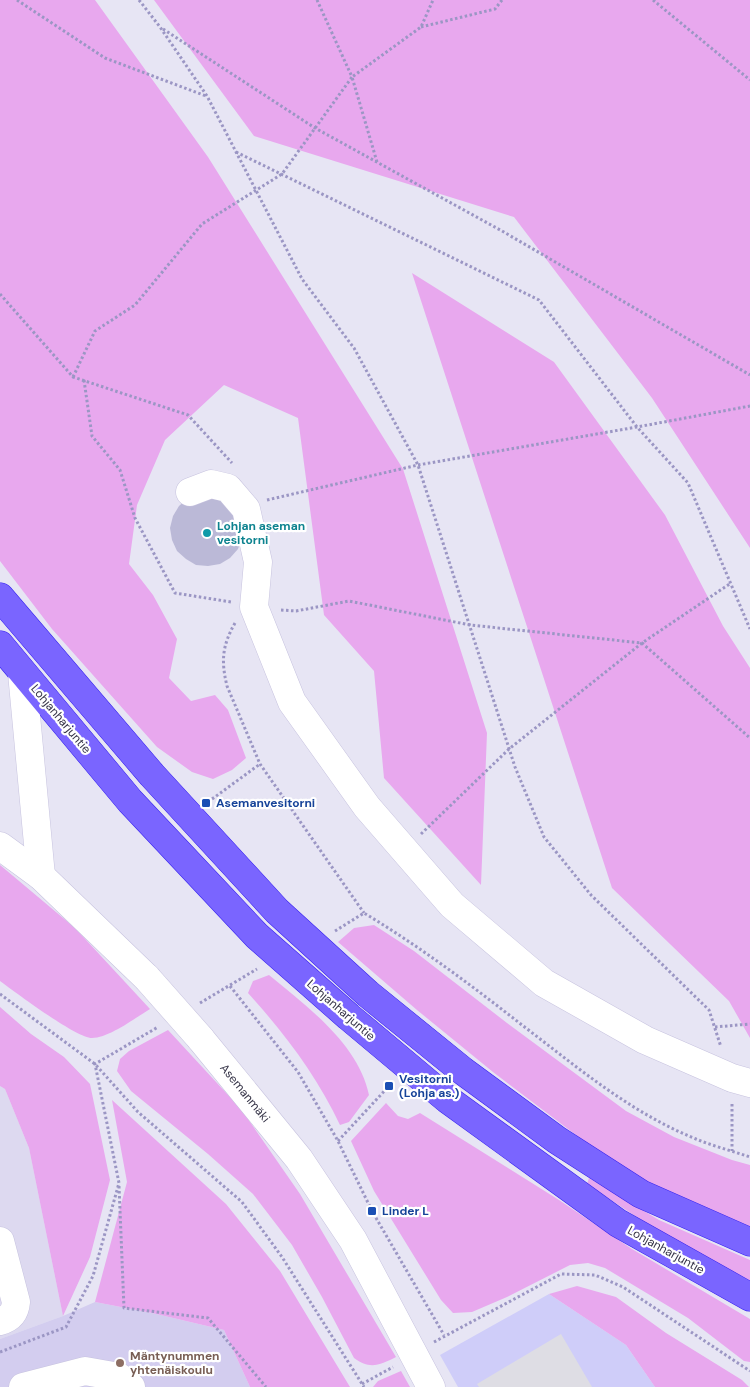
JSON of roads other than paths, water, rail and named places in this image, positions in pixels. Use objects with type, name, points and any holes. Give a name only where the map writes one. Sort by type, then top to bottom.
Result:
[{"type":"highway","points":[[0,597],[152,775],[276,911],[368,994],[463,1072],[557,1140],[641,1194],[750,1242]]},
{"type":"highway","name":"Lohjanharjuntie","points":[[0,645],[130,801],[257,936],[349,1017],[447,1099],[618,1223],[750,1297]]},
{"type":"street","points":[[190,492],[211,484],[228,488],[246,509],[258,562],[254,607],[292,702],[367,807],[452,905],[544,983],[645,1040],[741,1080]]},
{"type":"street","points":[[22,673],[41,876]]},
{"type":"street","name":"Asemanmäki","points":[[0,846],[41,876],[147,978],[200,1038],[299,1159],[353,1240],[431,1387]]},
{"type":"street","points":[[0,1241],[16,1302],[15,1312],[8,1319],[0,1321]]},
{"type":"street","points":[[22,1387],[85,1371],[119,1377],[131,1387]]},
{"type":"place","name":"Lohjan aseman vesitorni","points":[[207,533]]},
{"type":"place","name":"Asemanvesitorni","points":[[206,803]]},
{"type":"place","name":"Vesitorni (Lohja as.)","points":[[389,1086]]},
{"type":"place","name":"Linder L","points":[[372,1211]]},
{"type":"place","name":"Mäntynummen yhtenäiskoulu","points":[[120,1363]]}]
